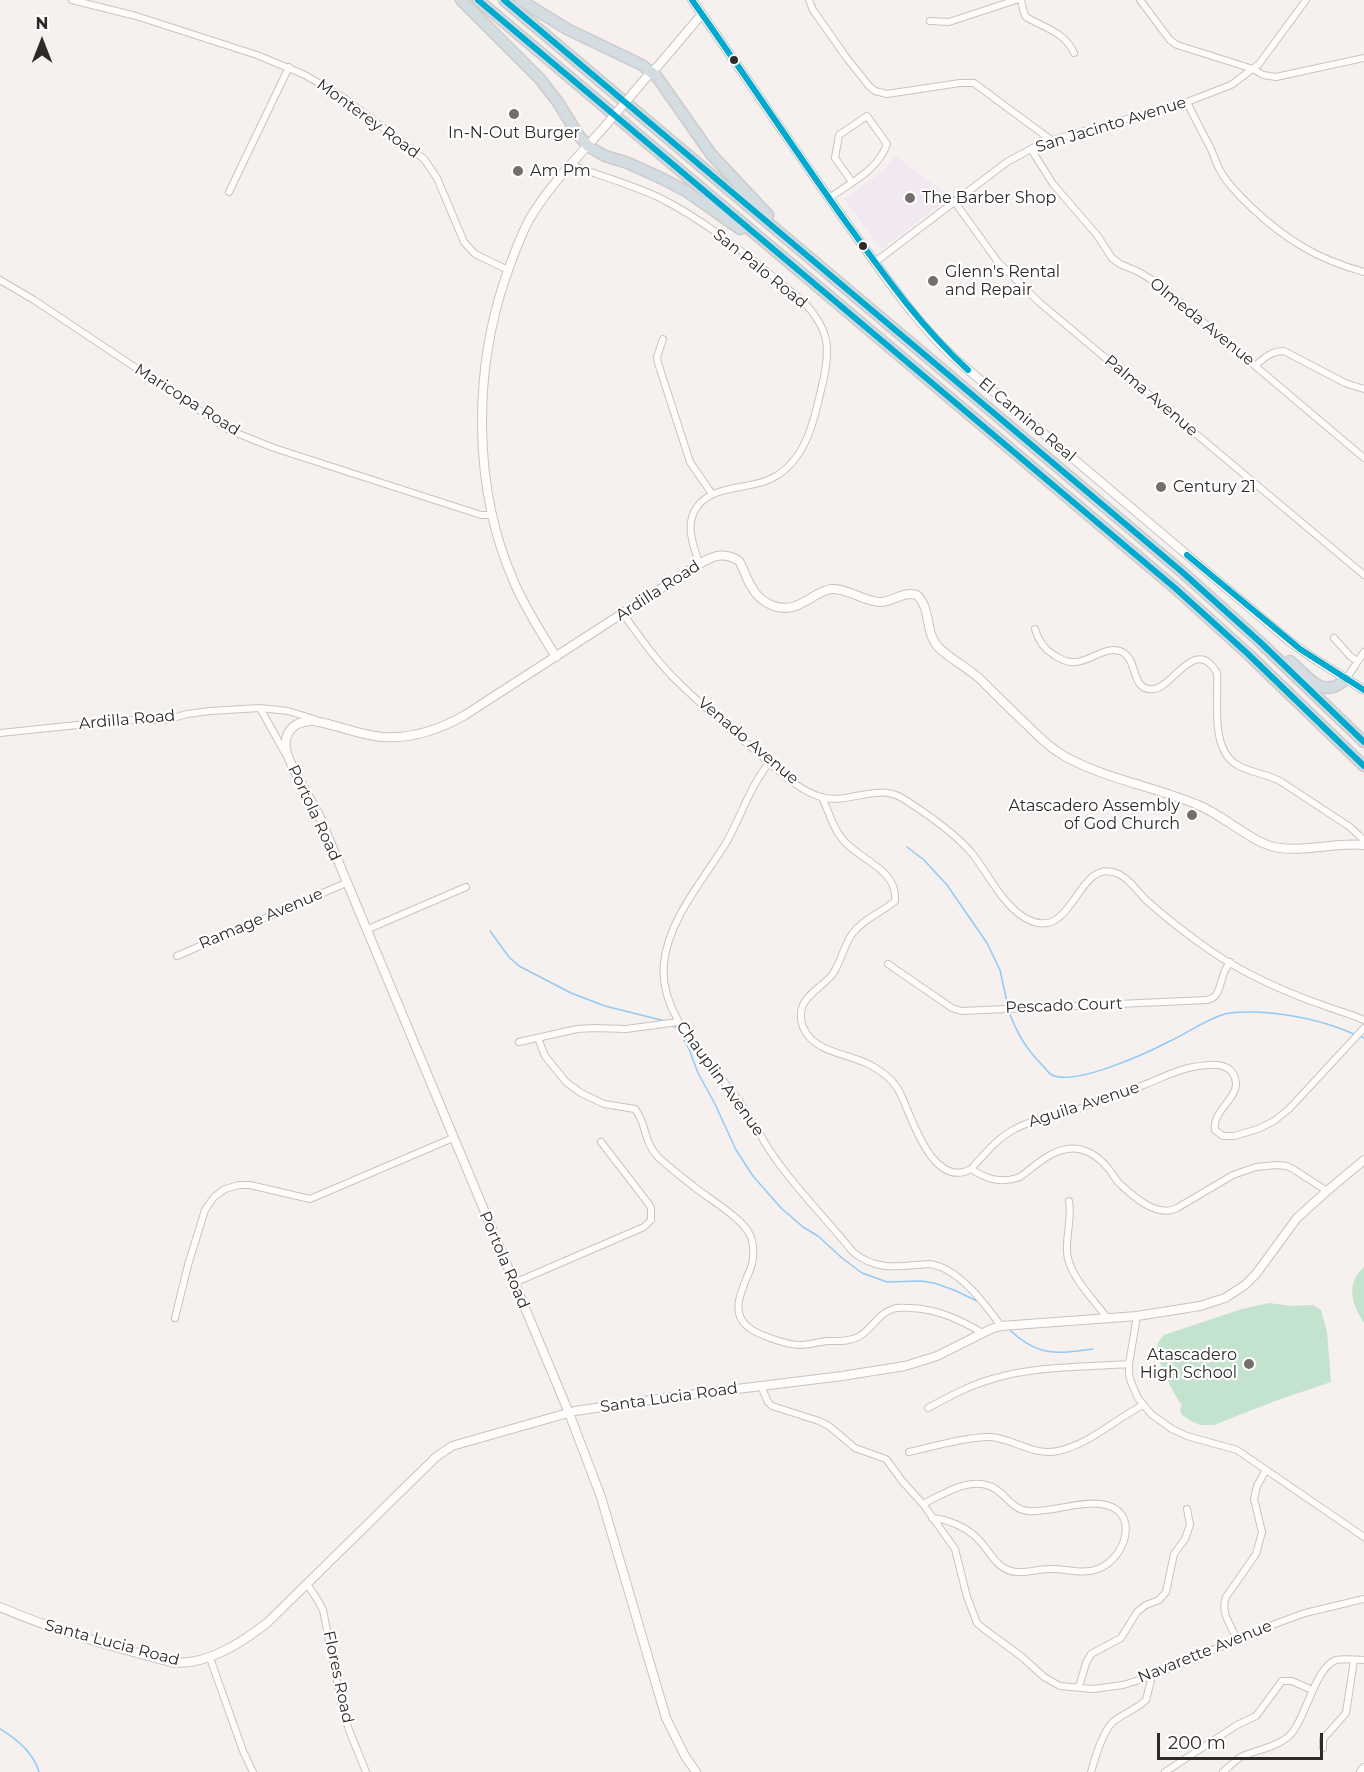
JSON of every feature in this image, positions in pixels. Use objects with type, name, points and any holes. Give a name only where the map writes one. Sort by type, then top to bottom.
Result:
[{"type":"highway","points":[[461,0],[540,79],[588,146],[605,156],[648,172],[686,191],[782,256]]},
{"type":"highway","name":"El Camino Real","points":[[478,0],[1175,588],[1248,654],[1364,766]]},
{"type":"highway","name":"El Camino Real","points":[[504,0],[1181,571],[1273,654],[1364,742]]},
{"type":"highway","points":[[520,0],[567,29],[636,62],[651,72],[711,154],[801,250]]},
{"type":"highway","points":[[1273,654],[1290,661],[1321,688],[1334,688],[1346,679]]},
{"type":"street","name":"Monterey Road","points":[[72,0],[91,2],[257,55],[305,75],[344,98],[427,163],[437,178],[464,242],[475,254],[508,270]]},
{"type":"street","name":"El Camino Real","points":[[692,0],[829,198],[920,323],[938,344],[1289,641],[1364,690]]},
{"type":"street","points":[[809,0],[813,10],[846,57],[875,91],[887,94],[974,83],[1051,140]]},
{"type":"street","points":[[930,21],[949,22],[1019,0],[1026,17],[1063,36],[1074,53]]},
{"type":"street","points":[[1140,0],[1170,40],[1177,45],[1253,69],[1263,75],[1276,77],[1364,58]]},
{"type":"street","name":"San Jacinto Avenue","points":[[875,262],[1007,162],[1031,149],[1051,140],[1187,102],[1231,85],[1253,69],[1306,0]]},
{"type":"street","points":[[556,657],[513,581],[493,515],[486,476],[482,407],[490,330],[508,270],[534,213],[588,146],[658,66],[700,12]]},
{"type":"street","points":[[229,192],[289,68]]},
{"type":"street","points":[[1187,102],[1220,171],[1230,186],[1244,200],[1291,242],[1330,261],[1364,272]]},
{"type":"street","points":[[829,198],[871,170],[887,144],[867,116],[839,135],[835,158],[852,182]]},
{"type":"street","name":"Olmeda Avenue","points":[[1031,149],[1053,184],[1097,235],[1112,258],[1157,283],[1364,458]]},
{"type":"street","name":"San Palo Road","points":[[572,165],[641,190],[693,217],[803,301],[821,326],[826,343],[825,370],[816,412],[801,450],[788,466],[770,480],[712,494]]},
{"type":"street","name":"Palma Avenue","points":[[954,201],[998,262],[1034,297],[1364,575]]},
{"type":"street","name":"Maricopa Road","points":[[0,280],[34,300],[229,430],[274,448],[481,515],[493,515]]},
{"type":"street","points":[[663,339],[657,357],[658,363],[690,462],[712,494],[698,506],[691,521],[690,534],[699,564]]},
{"type":"street","points":[[1255,366],[1271,353],[1284,351],[1345,383],[1364,389]]},
{"type":"street","name":"Ardilla Road","points":[[0,733],[126,720],[165,720],[210,711],[260,708],[288,711],[317,721],[381,737],[418,734],[454,721],[699,564],[720,555],[734,558],[741,565],[757,595],[768,604],[779,608],[796,606],[833,588],[879,602],[904,594],[917,595],[926,606],[930,631],[937,645],[977,677],[1042,739],[1064,756],[1196,804],[1273,847],[1294,849],[1338,844],[1364,845]]},
{"type":"street","name":"Venado Avenue","points":[[623,614],[678,682],[769,763],[806,790],[822,797]]},
{"type":"street","points":[[1035,629],[1045,648],[1067,662],[1082,662],[1098,654],[1113,651],[1124,653],[1142,687],[1152,690],[1163,686],[1188,663],[1202,660],[1209,663],[1217,673],[1218,728],[1225,752],[1231,761],[1240,767],[1280,781],[1350,827],[1364,840]]},
{"type":"street","points":[[1334,638],[1357,661]]},
{"type":"street","points":[[1346,679],[1364,652]]},
{"type":"street","name":"Portola Road","points":[[260,708],[318,813],[569,1413],[601,1497],[666,1718],[685,1756],[696,1772]]},
{"type":"street","name":"Portola Road","points":[[287,756],[285,741],[292,728],[300,723],[317,721]]},
{"type":"street","name":"Chauplin Avenue","points":[[769,763],[759,778],[733,831],[687,904],[668,943],[663,966],[664,981],[678,1022],[717,1076],[742,1105],[776,1161],[853,1252],[864,1261],[880,1266],[929,1264],[945,1268],[986,1306],[1001,1326]]},
{"type":"street","points":[[1327,1191],[1287,1166],[1266,1166],[1248,1169],[1233,1175],[1176,1208],[1164,1212],[1152,1208],[1120,1184],[1103,1163],[1084,1150],[1069,1148],[1052,1154],[1020,1178],[1014,1179],[983,1177],[971,1168],[966,1171],[952,1172],[939,1165],[929,1154],[894,1083],[867,1063],[817,1044],[810,1038],[803,1026],[801,1013],[806,1000],[836,969],[847,942],[855,930],[866,919],[895,901],[896,892],[891,880],[883,871],[839,835],[822,797],[838,798],[878,792],[891,793],[902,798],[960,841],[981,865],[1005,899],[1025,918],[1035,922],[1047,922],[1061,916],[1072,904],[1083,885],[1098,873],[1110,871],[1118,874],[1178,927],[1248,974],[1289,993],[1364,1020]]},
{"type":"street","name":"Ramage Avenue","points":[[177,956],[346,883]]},
{"type":"street","points":[[366,930],[466,887]]},
{"type":"street","name":"Pescado Court","points":[[888,964],[952,1008],[962,1011],[1214,999],[1230,962]]},
{"type":"street","points":[[519,1042],[577,1029],[626,1029],[678,1022]]},
{"type":"street","name":"Aguila Avenue","points":[[971,1168],[999,1140],[1024,1124],[1063,1114],[1192,1067],[1222,1066],[1229,1069],[1235,1078],[1235,1092],[1214,1125],[1219,1134],[1234,1136],[1258,1129],[1269,1125],[1289,1109],[1364,1028]]},
{"type":"street","points":[[538,1038],[545,1056],[566,1082],[580,1093],[604,1104],[635,1109],[640,1115],[646,1141],[657,1155],[695,1188],[736,1218],[749,1232],[754,1248],[752,1262],[740,1294],[739,1305],[742,1318],[750,1329],[794,1345],[846,1341],[862,1335],[883,1313],[895,1308],[907,1308],[933,1310],[960,1320],[983,1333]]},
{"type":"street","points":[[175,1318],[188,1264],[205,1210],[214,1197],[225,1189],[250,1185],[310,1199],[453,1138]]},
{"type":"street","points":[[514,1283],[644,1227],[651,1220],[651,1208],[648,1203],[601,1142]]},
{"type":"street","name":"Santa Lucia Road","points":[[0,1607],[67,1633],[175,1663],[188,1664],[210,1658],[262,1627],[436,1457],[464,1442],[569,1413],[609,1405],[905,1366],[937,1356],[1001,1326],[1109,1319],[1210,1304],[1239,1290],[1256,1274],[1297,1218],[1364,1160]]},
{"type":"street","points":[[1069,1202],[1071,1212],[1067,1254],[1072,1272],[1109,1319]]},
{"type":"street","points":[[1137,1316],[1129,1364],[1131,1382],[1143,1406],[1151,1414],[1172,1429],[1203,1442],[1237,1450],[1364,1537]]},
{"type":"street","points":[[928,1408],[967,1388],[997,1377],[1028,1372],[1129,1364]]},
{"type":"street","name":"Navarette Avenue","points":[[761,1386],[772,1406],[819,1421],[829,1426],[855,1448],[886,1459],[923,1504],[957,1554],[964,1587],[977,1623],[1044,1677],[1060,1686],[1093,1689],[1152,1676],[1237,1639],[1305,1613],[1364,1599]]},
{"type":"street","points":[[909,1452],[983,1437],[1003,1439],[1035,1451],[1060,1451],[1094,1437],[1125,1414],[1143,1406]]},
{"type":"street","points":[[1237,1639],[1224,1613],[1224,1602],[1256,1554],[1262,1532],[1254,1499],[1257,1486],[1266,1470]]},
{"type":"street","points":[[923,1504],[959,1486],[975,1483],[999,1492],[1016,1507],[1028,1511],[1086,1503],[1108,1505],[1122,1515],[1127,1528],[1116,1556],[1100,1568],[1080,1572],[1046,1569],[1017,1573],[1000,1566],[980,1540],[970,1532],[940,1518],[932,1518]]},
{"type":"street","points":[[1079,1687],[1091,1654],[1121,1638],[1137,1612],[1146,1605],[1159,1600],[1166,1592],[1174,1554],[1185,1539],[1190,1525],[1187,1509]]},
{"type":"street","name":"Flores Road","points":[[307,1584],[325,1616],[343,1712],[366,1772]]},
{"type":"street","points":[[210,1658],[243,1751],[253,1772]]},
{"type":"street","points":[[1223,1772],[1239,1758],[1288,1737],[1297,1725],[1312,1690],[1332,1662],[1343,1659],[1364,1660]]},
{"type":"street","points":[[1323,1748],[1323,1739],[1346,1713],[1354,1660]]},
{"type":"street","points":[[1091,1772],[1109,1726],[1146,1700],[1152,1676]]},
{"type":"street","points":[[1165,1772],[1237,1725],[1256,1716],[1282,1681],[1292,1681],[1312,1690]]},
{"type":"street","points":[[1361,1772],[1364,1768]]},
{"type":"shaded area","points":[[895,156],[951,197],[881,249],[844,199],[882,172]]},
{"type":"green space","points":[[1364,1267],[1364,1323],[1356,1309],[1352,1287],[1354,1280]]},
{"type":"green space","points":[[1269,1303],[1291,1306],[1313,1305],[1321,1310],[1327,1332],[1331,1382],[1214,1425],[1200,1425],[1182,1415],[1180,1410],[1182,1406],[1165,1375],[1159,1357],[1157,1349],[1160,1340],[1164,1335],[1242,1309]]},
{"type":"waterway","points":[[907,847],[924,860],[947,885],[987,943],[1000,970],[1008,1007]]},
{"type":"waterway","points":[[490,931],[509,957],[519,966],[571,993],[605,1006],[665,1021]]},
{"type":"waterway","points":[[1009,1012],[1019,1034],[1031,1052],[1052,1075],[1063,1077],[1093,1073],[1127,1061],[1210,1020],[1233,1012],[1295,1016],[1318,1021],[1354,1034]]},
{"type":"waterway","points":[[672,1025],[677,1028],[689,1049],[698,1073],[736,1150],[753,1176],[781,1208],[862,1273],[887,1282],[934,1283],[979,1302]]},
{"type":"waterway","points":[[1359,1036],[1364,1038]]},
{"type":"waterway","points":[[1009,1329],[1029,1345],[1038,1349],[1058,1352],[1093,1349]]},
{"type":"waterway","points":[[0,1729],[24,1747],[33,1758],[39,1772]]},
{"type":"transit line","points":[[478,0],[1175,588],[1248,654],[1364,766]]},
{"type":"transit line","points":[[504,0],[1181,571],[1260,642],[1364,742]]},
{"type":"transit line","points":[[692,0],[887,278],[933,335],[968,370]]},
{"type":"transit line","points":[[1187,555],[1300,649],[1364,690]]},
{"type":"place","name":"In-N-Out Burger","points":[[514,114]]},
{"type":"place","name":"Am Pm","points":[[518,171]]},
{"type":"place","name":"The Barber Shop","points":[[910,198]]},
{"type":"place","name":"Glenn's Rental and Repair","points":[[933,281]]},
{"type":"place","name":"Century 21","points":[[1161,487]]},
{"type":"place","name":"Atascadero Assembly of God Church","points":[[1192,815]]},
{"type":"place","name":"Atascadero High School","points":[[1249,1364]]}]
